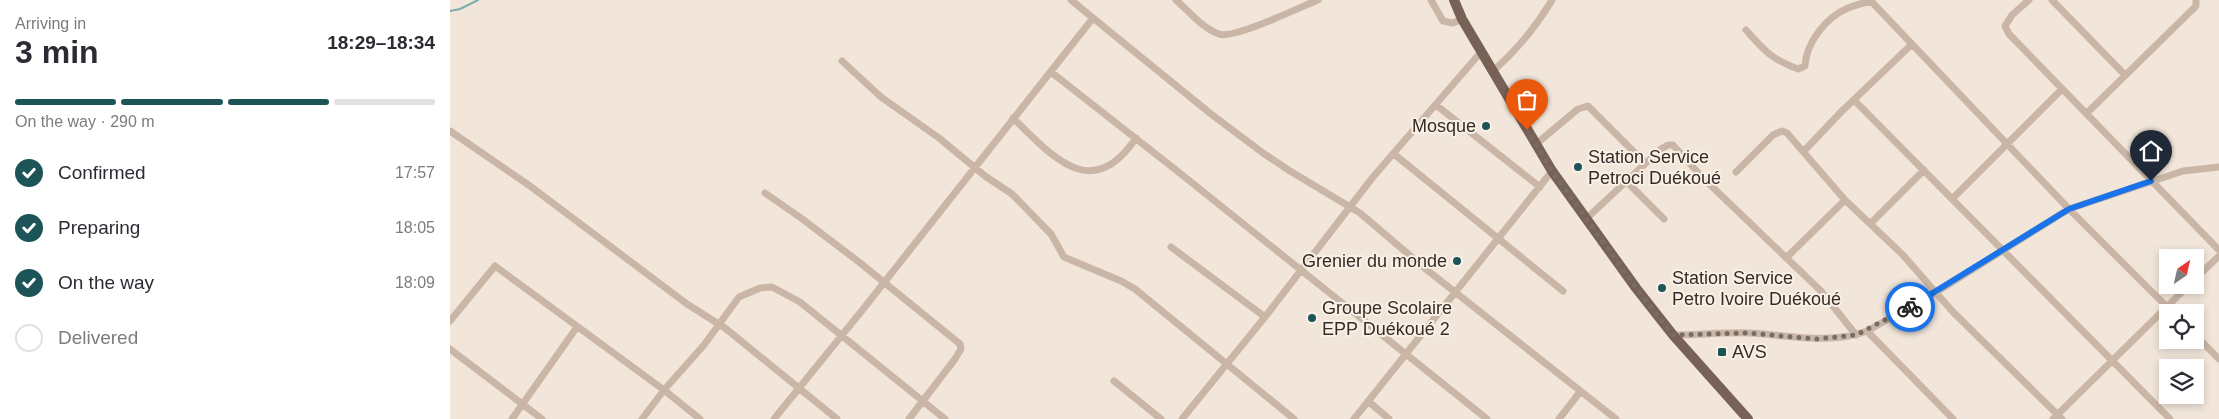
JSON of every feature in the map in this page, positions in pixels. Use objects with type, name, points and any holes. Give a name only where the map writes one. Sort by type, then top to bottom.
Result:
[{"type":"main road","points":[[1454,0],[1462,19],[1552,171],[1588,218],[1636,288],[1673,335],[1748,419]]},
{"type":"street","points":[[1071,0],[1211,114],[1263,153],[1290,172],[1350,206],[1616,419]]},
{"type":"street","points":[[1176,0],[1211,30],[1222,36],[1242,31],[1318,0]]},
{"type":"street","points":[[1431,0],[1443,21],[1453,24],[1462,19]]},
{"type":"street","points":[[1493,71],[1524,40],[1541,19],[1552,0]]},
{"type":"street","points":[[1746,30],[1768,55],[1798,69],[1805,66],[1805,55],[1812,38],[1846,8],[1870,0],[2069,209],[2163,304]]},
{"type":"street","points":[[2029,0],[2012,15],[2005,26],[2009,34],[2219,250]]},
{"type":"street","points":[[2052,0],[2125,75]]},
{"type":"street","points":[[2087,113],[2196,6],[2196,0]]},
{"type":"street","points":[[774,419],[1093,18]]},
{"type":"street","points":[[1804,151],[1911,45]]},
{"type":"street","points":[[1182,419],[1265,317],[1350,206],[1481,52]]},
{"type":"street","points":[[842,61],[881,98],[939,138],[974,168],[1012,194],[1051,234],[1064,257],[1121,281],[1135,289],[1294,419]]},
{"type":"street","points":[[1051,72],[1487,419]]},
{"type":"street","points":[[1952,199],[2062,89]]},
{"type":"street","points":[[1854,100],[2170,419]]},
{"type":"street","points":[[1436,105],[1540,187]]},
{"type":"street","points":[[1536,144],[1578,109],[1588,106],[1645,163]]},
{"type":"street","points":[[1013,118],[1062,160],[1072,167],[1089,172],[1099,171],[1113,164],[1127,151],[1136,138]]},
{"type":"street","points":[[450,130],[718,324],[837,419]]},
{"type":"street","points":[[1736,172],[1778,131],[1786,133],[1846,200],[1872,223],[1935,293],[2057,417],[2112,361],[2159,319]]},
{"type":"street","points":[[1588,218],[1645,163],[1665,146],[1673,145],[1709,183],[1834,305],[1856,335]]},
{"type":"street","points":[[1394,154],[1562,291]]},
{"type":"street","points":[[1673,335],[1748,333],[1816,339],[1856,335],[1867,331],[1935,293],[2069,209],[2189,170],[2219,167]]},
{"type":"street","points":[[1872,223],[1924,170]]},
{"type":"street","points":[[1354,419],[1454,291],[1552,171]]},
{"type":"street","points":[[1627,182],[1664,219]]},
{"type":"street","points":[[765,192],[883,282],[950,335],[961,346],[959,354],[909,419]]},
{"type":"street","points":[[1786,258],[1846,200]]},
{"type":"street","points":[[1170,246],[1265,317]]},
{"type":"street","points":[[2204,271],[2219,256]]},
{"type":"street","points":[[450,321],[495,266],[664,390],[700,419]]},
{"type":"street","points":[[642,419],[694,356],[730,307],[743,294],[760,288],[772,287],[800,302],[945,419]]},
{"type":"street","points":[[2174,304],[2182,294]]},
{"type":"street","points":[[512,419],[577,327]]},
{"type":"street","points":[[1867,331],[1953,419]]},
{"type":"street","points":[[2204,344],[2219,359]]},
{"type":"street","points":[[450,349],[542,419]]},
{"type":"street","points":[[1114,381],[1161,419]]},
{"type":"street","points":[[1559,419],[1580,392]]},
{"type":"street","points":[[1368,401],[1389,419]]},
{"type":"waterway","points":[[450,11],[460,9],[478,0]]},
{"type":"way so far","points":[[1527,130],[1552,171],[1588,218],[1636,288],[1673,335],[1748,333],[1816,339],[1856,335],[1867,331],[1910,307]]},
{"type":"place","name":"Mosque","points":[[1486,126]]},
{"type":"place","name":"Station Service Petroci Duékoué","points":[[1578,167]]},
{"type":"place","name":"Grenier du monde","points":[[1457,261]]},
{"type":"place","name":"Station Service Petro Ivoire Duékoué","points":[[1662,288]]},
{"type":"place","name":"Groupe Scolaire EPP Duékoué 2","points":[[1312,318]]},
{"type":"place","name":"AVS","points":[[1722,352]]},
{"type":"route","points":[[1910,307],[2069,209],[2151,181]]}]
